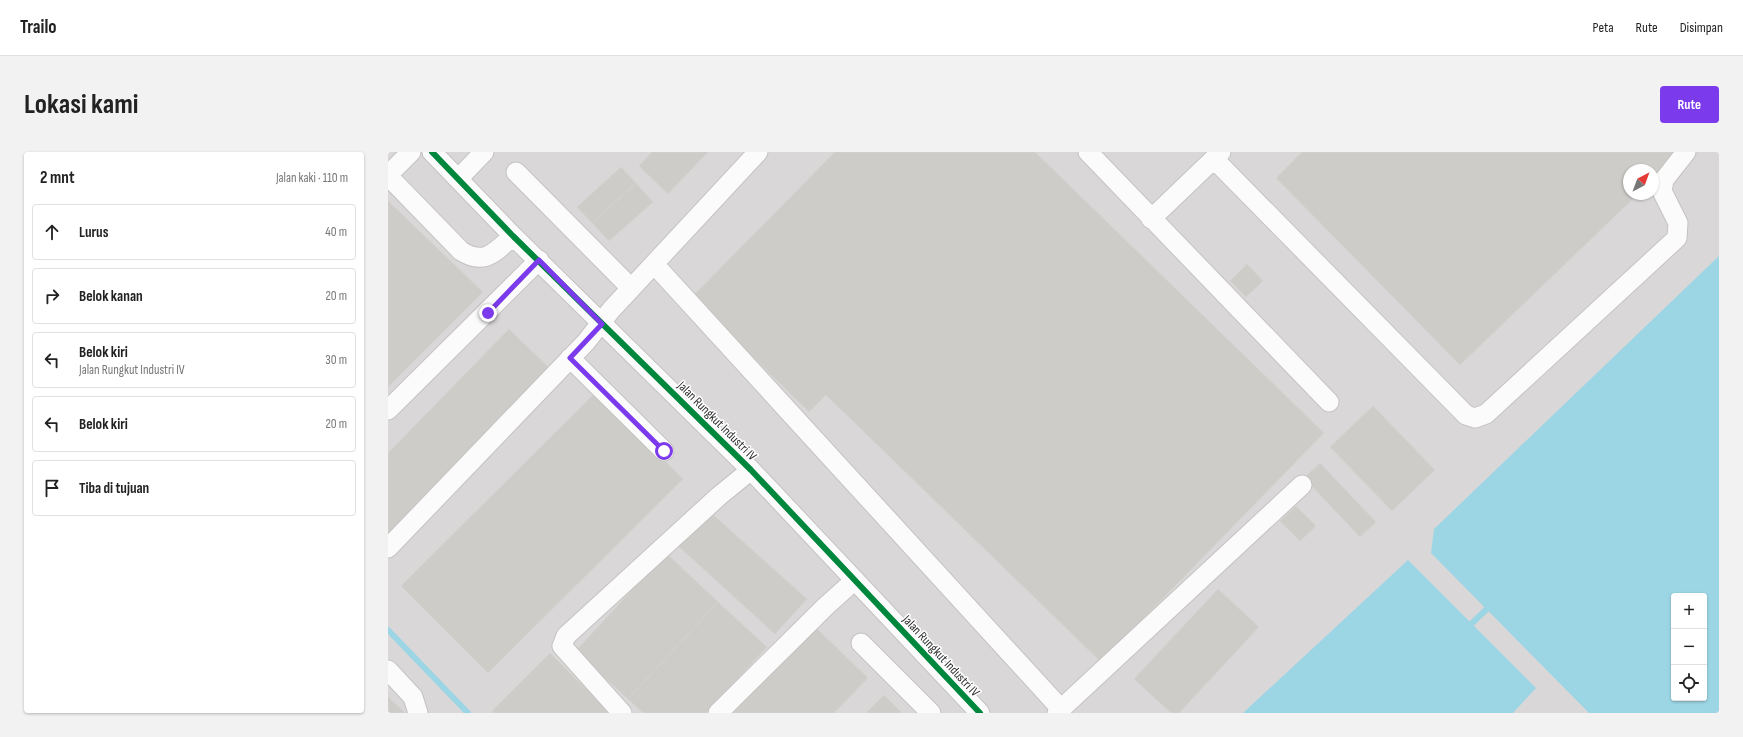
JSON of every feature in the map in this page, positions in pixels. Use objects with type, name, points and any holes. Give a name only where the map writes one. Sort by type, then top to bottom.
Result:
[{"type":"street","points":[[411,152],[388,176],[461,251],[471,257],[483,258],[497,250],[513,236]]},
{"type":"street","name":"Jalan Rungkut Industri IV","points":[[432,152],[513,236],[751,470],[980,713]]},
{"type":"street","points":[[458,179],[484,152]]},
{"type":"street","points":[[388,548],[602,324],[611,310],[758,152]]},
{"type":"street","points":[[1088,152],[1329,402]]},
{"type":"street","points":[[1152,219],[1213,160],[1466,415],[1475,418],[1486,414],[1677,238],[1678,223],[1662,190],[1664,180],[1686,152]]},
{"type":"street","points":[[516,172],[631,288]]},
{"type":"street","points":[[388,410],[539,260]]},
{"type":"street","points":[[654,264],[1059,711],[1302,485]]},
{"type":"street","points":[[570,358],[664,451]]},
{"type":"street","points":[[622,713],[562,646],[566,636],[719,496],[751,470]]},
{"type":"street","points":[[718,713],[826,606],[855,580]]},
{"type":"street","points":[[862,643],[931,713]]},
{"type":"street","points":[[388,670],[413,697],[418,713]]},
{"type":"shaded area","points":[[388,152],[1719,152],[1719,713],[388,713]]},
{"type":"water","points":[[1719,256],[1719,713],[1589,713],[1431,553],[1434,529]]},
{"type":"water","points":[[1408,560],[1536,688],[1513,713],[1243,713]]},
{"type":"building","points":[[652,152],[708,152],[668,194],[639,166]]},
{"type":"building","points":[[835,152],[1035,152],[1324,433],[1101,662],[826,395],[809,412],[692,297]]},
{"type":"building","points":[[1302,152],[1681,152],[1659,173],[1659,164],[1623,164],[1623,200],[1632,200],[1460,365],[1276,178]]},
{"type":"building","points":[[621,167],[636,183],[592,223],[577,207]]},
{"type":"building","points":[[636,183],[653,202],[609,241],[592,223]]},
{"type":"building","points":[[388,201],[483,292],[388,387]]},
{"type":"building","points":[[1247,264],[1263,281],[1246,297],[1230,281]]},
{"type":"building","points":[[509,329],[553,372],[388,541],[388,453]]},
{"type":"building","points":[[596,392],[683,479],[488,673],[401,586]]},
{"type":"building","points":[[1373,406],[1435,470],[1392,511],[1330,447]]},
{"type":"building","points":[[1320,463],[1376,522],[1360,537],[1304,478]]},
{"type":"building","points":[[1296,506],[1316,526],[1300,541],[1280,521]]},
{"type":"building","points":[[709,511],[807,599],[775,634],[677,545]]},
{"type":"building","points":[[666,553],[718,602],[628,699],[576,651]]},
{"type":"building","points":[[1218,589],[1259,627],[1179,713],[1171,713],[1134,679]]},
{"type":"building","points":[[718,602],[767,647],[706,713],[643,713],[628,699]]},
{"type":"building","points":[[816,628],[868,678],[834,713],[733,713]]},
{"type":"building","points":[[550,653],[610,713],[495,713],[492,711]]},
{"type":"building","points":[[884,695],[902,713],[866,713]]},
{"type":"building","points":[[388,697],[405,713],[388,713]]},
{"type":"waterway","points":[[1467,628],[1492,604]]},
{"type":"waterway","points":[[388,630],[468,713]]},
{"type":"cycle path","points":[[432,152],[513,236],[751,470],[980,713]]},
{"type":"route","points":[[488,313],[539,260],[602,324],[570,358],[664,451]]}]
